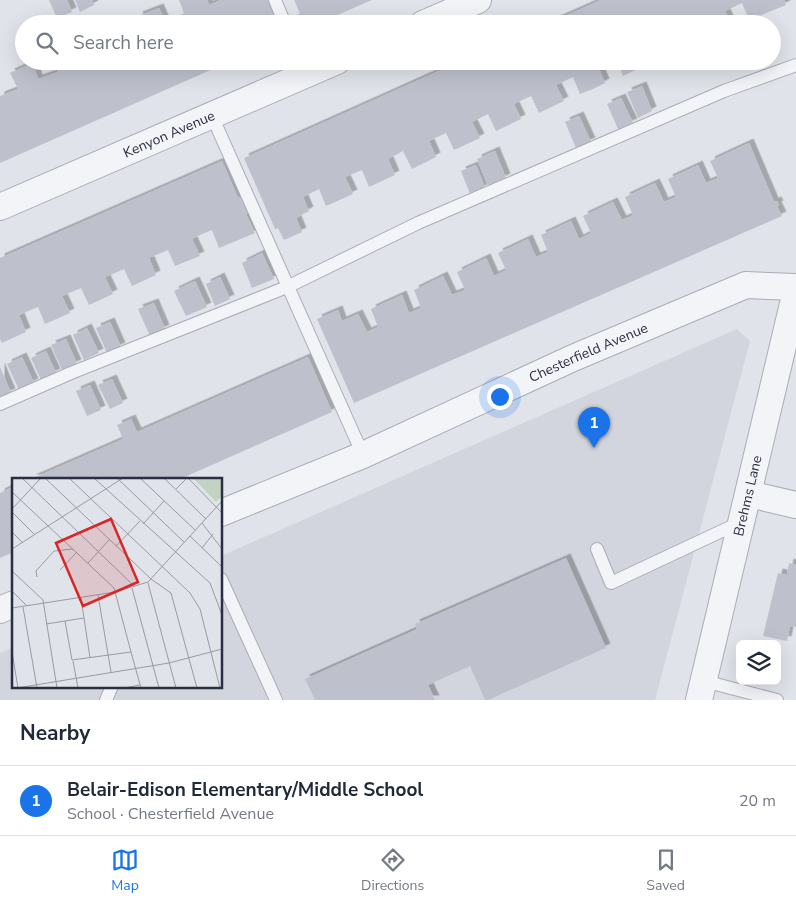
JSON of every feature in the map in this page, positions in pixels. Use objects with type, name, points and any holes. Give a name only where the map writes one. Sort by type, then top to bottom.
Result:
[{"type":"street","points":[[444,15],[478,0]]},
{"type":"street","name":"Kenyon Avenue","points":[[0,207],[212,116],[299,70]]},
{"type":"street","name":"Chesterfield Avenue","points":[[222,513],[363,455],[573,358],[746,285],[796,288]]},
{"type":"street","name":"Brehms Lane","points":[[702,691],[796,291]]},
{"type":"street","points":[[749,494],[796,505]]},
{"type":"street","points":[[0,610],[12,605]]},
{"type":"lane","points":[[275,0],[281,15]]},
{"type":"lane","points":[[0,404],[71,373],[287,287],[418,223],[724,91],[796,66]]},
{"type":"lane","points":[[212,116],[363,455]]},
{"type":"lane","points":[[597,549],[612,583],[743,521]]},
{"type":"lane","points":[[222,580],[276,700]]},
{"type":"lane","points":[[106,700],[111,688]]},
{"type":"lane","points":[[702,691],[778,700]]},
{"type":"shaded area","points":[[737,329],[750,341],[655,700],[0,700],[0,653],[12,648],[12,688],[222,688],[222,556]]},
{"type":"building","points":[[49,0],[67,0],[72,12],[64,15],[56,15]]},
{"type":"building","points":[[75,0],[92,0],[94,5],[80,12]]},
{"type":"building","points":[[179,0],[207,0],[209,5],[221,0],[270,0],[278,15],[185,15]]},
{"type":"building","points":[[294,0],[372,0],[338,15],[297,15],[300,13]]},
{"type":"building","points":[[601,0],[784,0],[786,5],[761,15],[747,15],[742,3],[725,11],[727,15],[567,15]]},
{"type":"building","points":[[159,8],[162,15],[141,15]]},
{"type":"building","points":[[17,70],[35,70],[38,79],[58,72],[57,70],[211,70],[0,163],[0,96],[18,89],[10,73]]},
{"type":"building","points":[[441,70],[600,70],[605,83],[580,94],[573,77],[556,85],[564,101],[539,113],[531,96],[514,104],[521,119],[496,131],[488,114],[472,122],[480,138],[454,150],[446,133],[429,141],[436,157],[412,169],[403,151],[388,159],[395,175],[369,187],[362,170],[345,177],[353,194],[326,206],[319,189],[303,197],[309,211],[296,218],[302,232],[284,240],[278,228],[275,229],[244,158]]},
{"type":"building","points":[[621,70],[636,70],[623,76]]},
{"type":"building","points":[[642,86],[652,111],[638,118],[627,92]]},
{"type":"building","points":[[621,98],[633,123],[618,129],[607,104]]},
{"type":"building","points":[[579,116],[591,142],[576,148],[565,122]]},
{"type":"building","points":[[749,143],[774,202],[777,201],[779,205],[777,206],[782,216],[354,403],[317,319],[338,310],[342,321],[358,314],[367,332],[378,327],[371,309],[402,295],[409,313],[421,308],[414,290],[443,276],[452,295],[465,290],[457,272],[486,258],[494,276],[506,270],[498,253],[528,239],[536,257],[548,252],[541,235],[571,221],[579,239],[591,233],[583,216],[613,202],[622,220],[633,215],[625,197],[655,183],[664,202],[676,197],[668,179],[698,165],[706,183],[718,178],[710,161]]},
{"type":"building","points":[[495,151],[506,178],[488,186],[477,159]]},
{"type":"building","points":[[222,161],[238,198],[242,196],[249,212],[246,214],[255,233],[219,248],[212,230],[202,234],[192,239],[200,256],[175,266],[168,250],[149,258],[156,275],[132,286],[124,269],[105,277],[113,294],[89,305],[81,288],[62,296],[70,313],[45,324],[38,307],[19,315],[26,332],[2,343],[0,339],[0,258]]},
{"type":"building","points":[[476,165],[485,188],[470,194],[461,171]]},
{"type":"building","points":[[262,253],[274,279],[252,288],[242,263]]},
{"type":"building","points":[[220,277],[230,299],[215,306],[206,284]]},
{"type":"building","points":[[195,281],[207,307],[186,316],[174,291]]},
{"type":"building","points":[[154,303],[165,329],[150,336],[138,309]]},
{"type":"building","points":[[110,322],[121,347],[107,353],[96,328]]},
{"type":"building","points":[[87,328],[99,353],[84,360],[73,335]]},
{"type":"building","points":[[66,339],[77,364],[62,370],[51,345]]},
{"type":"building","points":[[46,351],[56,373],[41,380],[31,358]]},
{"type":"building","points":[[22,357],[34,383],[19,390],[7,364]]},
{"type":"building","points":[[308,357],[332,412],[182,478],[33,478],[123,439],[117,425],[131,419],[137,432]]},
{"type":"building","points":[[0,367],[11,393],[0,397]]},
{"type":"building","points":[[112,379],[123,403],[110,409],[98,385]]},
{"type":"building","points":[[90,385],[101,410],[87,416],[76,391]]},
{"type":"building","points":[[12,487],[12,553],[0,558],[0,493]]},
{"type":"building","points":[[566,558],[606,648],[488,700],[485,700],[470,666],[428,685],[435,700],[315,700],[305,679],[417,629],[415,624]]},
{"type":"building","points":[[789,563],[796,565],[796,627],[790,626],[787,641],[763,636],[778,573],[787,575]]},
{"type":"place","name":"Belair-Edison Elementary/Middle School","points":[[594,448]]}]
